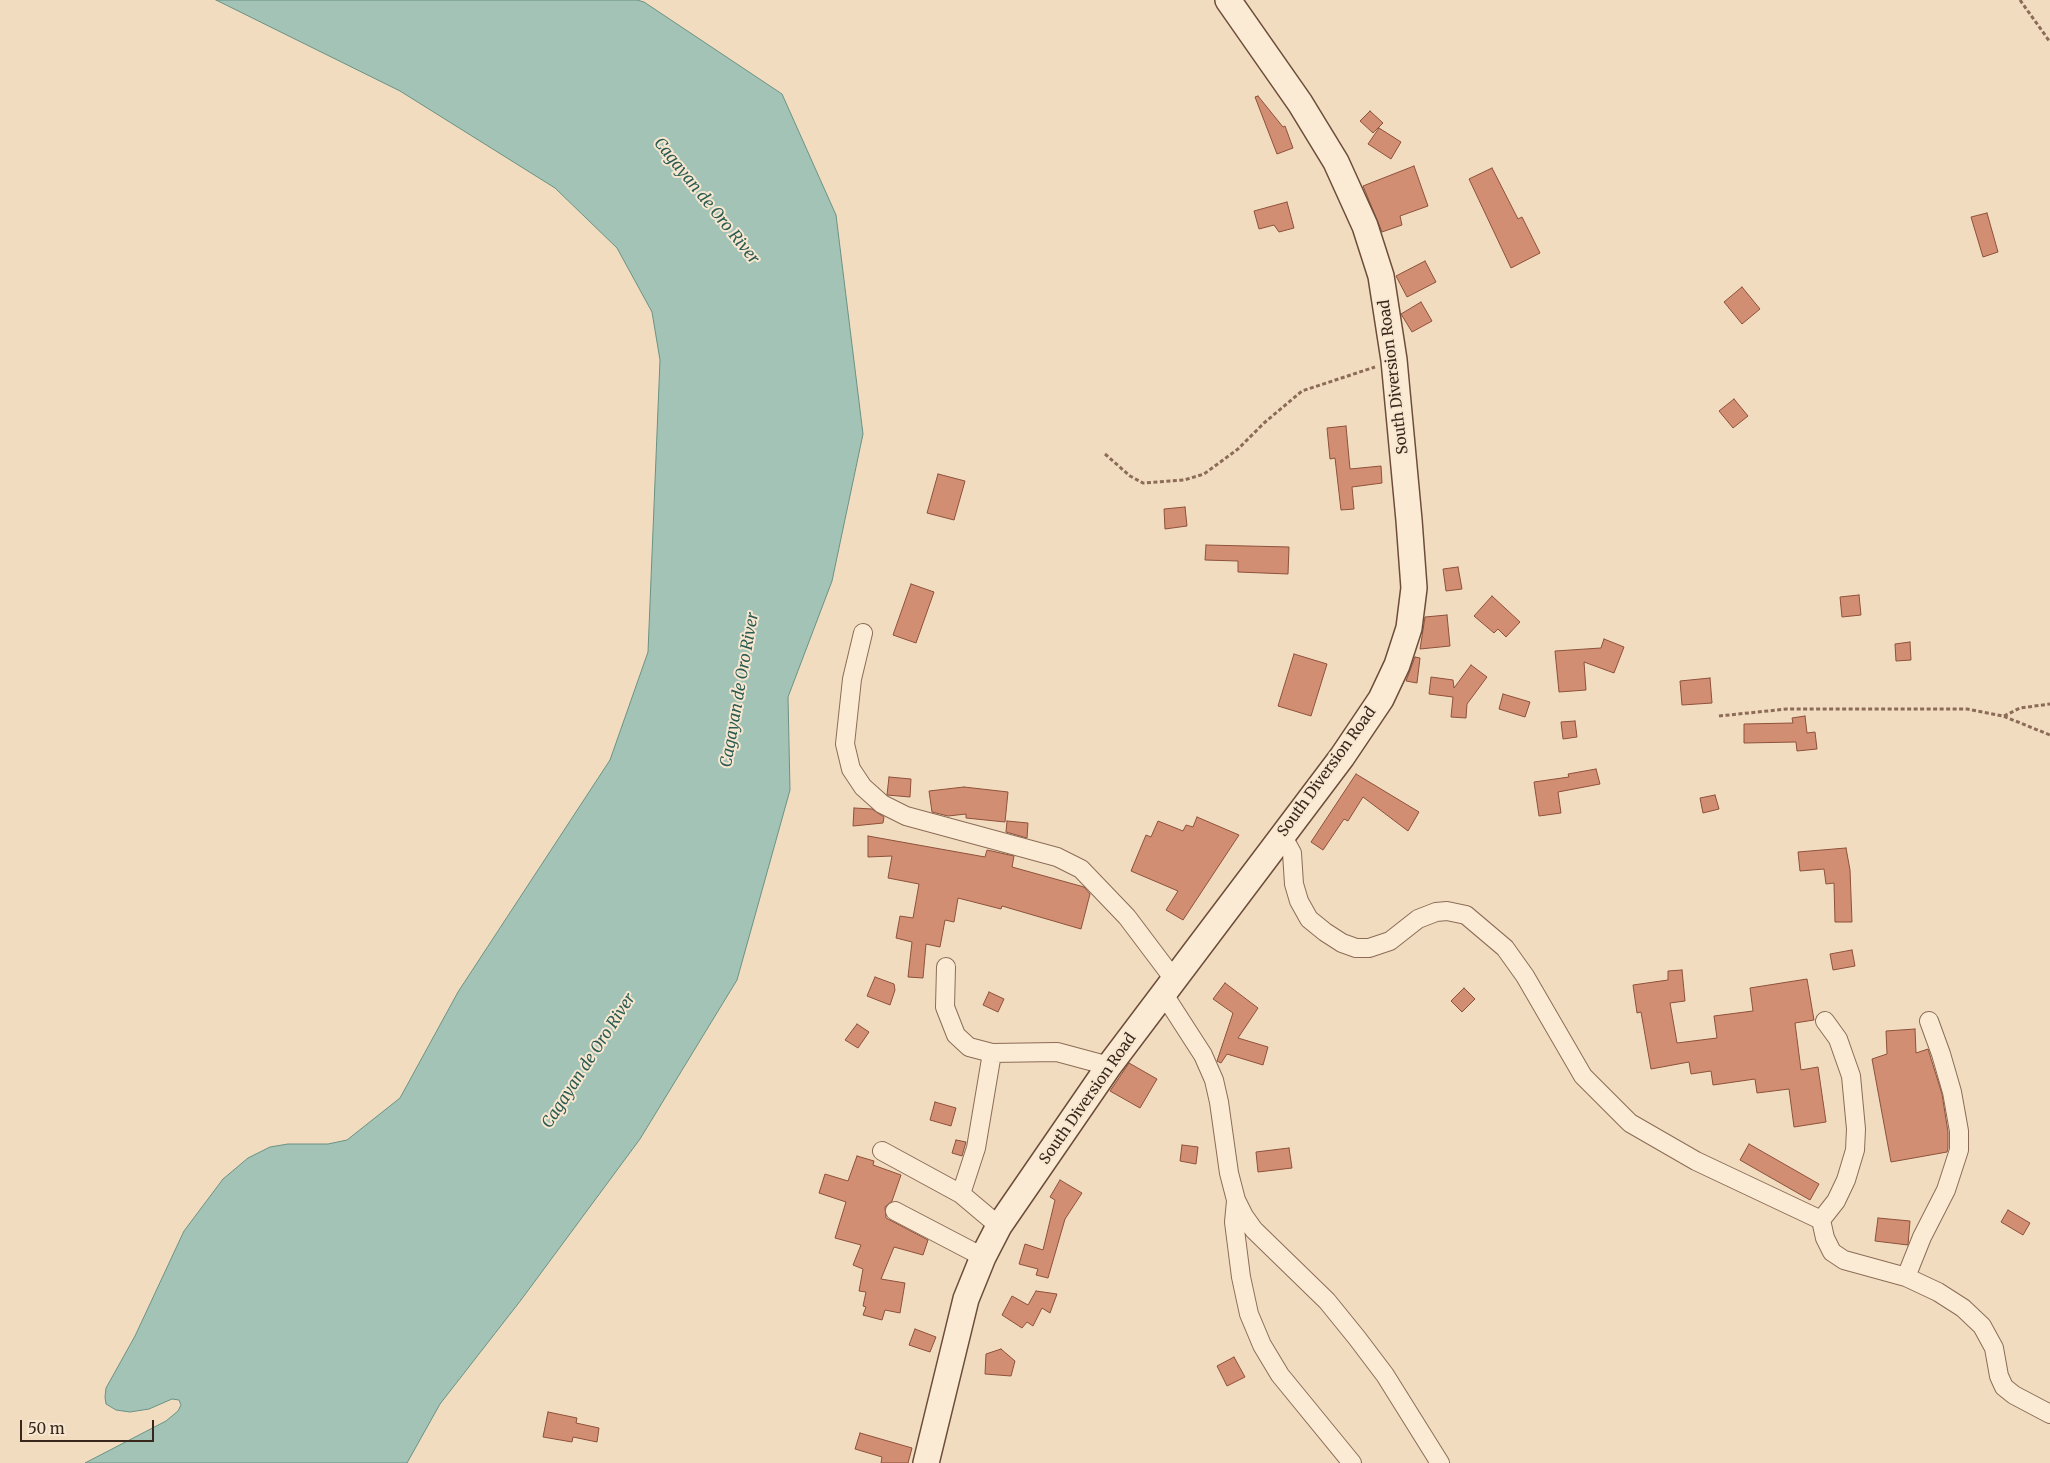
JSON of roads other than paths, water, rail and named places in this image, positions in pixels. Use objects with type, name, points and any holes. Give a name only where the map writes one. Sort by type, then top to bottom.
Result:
[{"type":"main road","name":"South Diversion Road","points":[[926,1463],[966,1299],[983,1257],[999,1226],[1109,1066],[1282,834],[1342,757],[1381,699],[1397,665],[1409,628],[1414,588],[1394,360],[1381,276],[1365,226],[1336,162],[1300,103],[1228,0]]},
{"type":"street","points":[[863,633],[852,679],[845,744],[851,769],[863,786],[882,804],[906,816],[1057,857],[1081,869],[1127,918],[1168,986],[1214,1080],[1236,1200],[1234,1222],[1241,1277],[1249,1314],[1262,1345],[1280,1375],[1352,1463]]},
{"type":"street","points":[[1282,834],[1292,853],[1294,884],[1299,901],[1309,919],[1325,932],[1342,943],[1356,948],[1369,948],[1390,941],[1418,919],[1436,912],[1447,911],[1466,915],[1505,948],[1525,976],[1583,1076],[1630,1123],[1696,1161],[1821,1220]]},
{"type":"street","points":[[946,967],[945,1006],[956,1035],[969,1047],[992,1053],[1057,1052],[1109,1066]]},
{"type":"street","points":[[1821,1220],[1836,1201],[1846,1180],[1854,1150],[1856,1129],[1851,1076],[1838,1039],[1825,1020]]},
{"type":"street","points":[[1906,1277],[1922,1237],[1946,1190],[1959,1150],[1959,1131],[1952,1092],[1929,1021]]},
{"type":"street","points":[[961,1194],[976,1148],[992,1053]]},
{"type":"street","points":[[882,1152],[961,1194],[999,1226]]},
{"type":"street","points":[[1236,1200],[1254,1230],[1327,1301],[1358,1338],[1386,1375],[1440,1463]]},
{"type":"street","points":[[895,1211],[983,1257]]},
{"type":"street","points":[[1821,1220],[1825,1238],[1832,1252],[1844,1260],[1906,1277],[1938,1292],[1963,1308],[1982,1326],[1994,1348],[1999,1376],[2004,1387],[2014,1395],[2050,1414]]},
{"type":"water","name":"Cagayan de Oro River","points":[[216,0],[637,0],[644,2],[782,94],[836,215],[863,434],[832,581],[788,697],[790,790],[737,980],[640,1139],[521,1300],[440,1404],[407,1463],[85,1463],[166,1421],[178,1411],[181,1405],[179,1400],[172,1399],[149,1409],[130,1412],[116,1410],[106,1404],[105,1397],[106,1388],[135,1336],[184,1231],[223,1179],[248,1158],[270,1147],[288,1144],[328,1144],[347,1140],[400,1098],[458,992],[610,760],[648,652],[660,360],[652,312],[617,248],[555,188],[400,91]]}]
